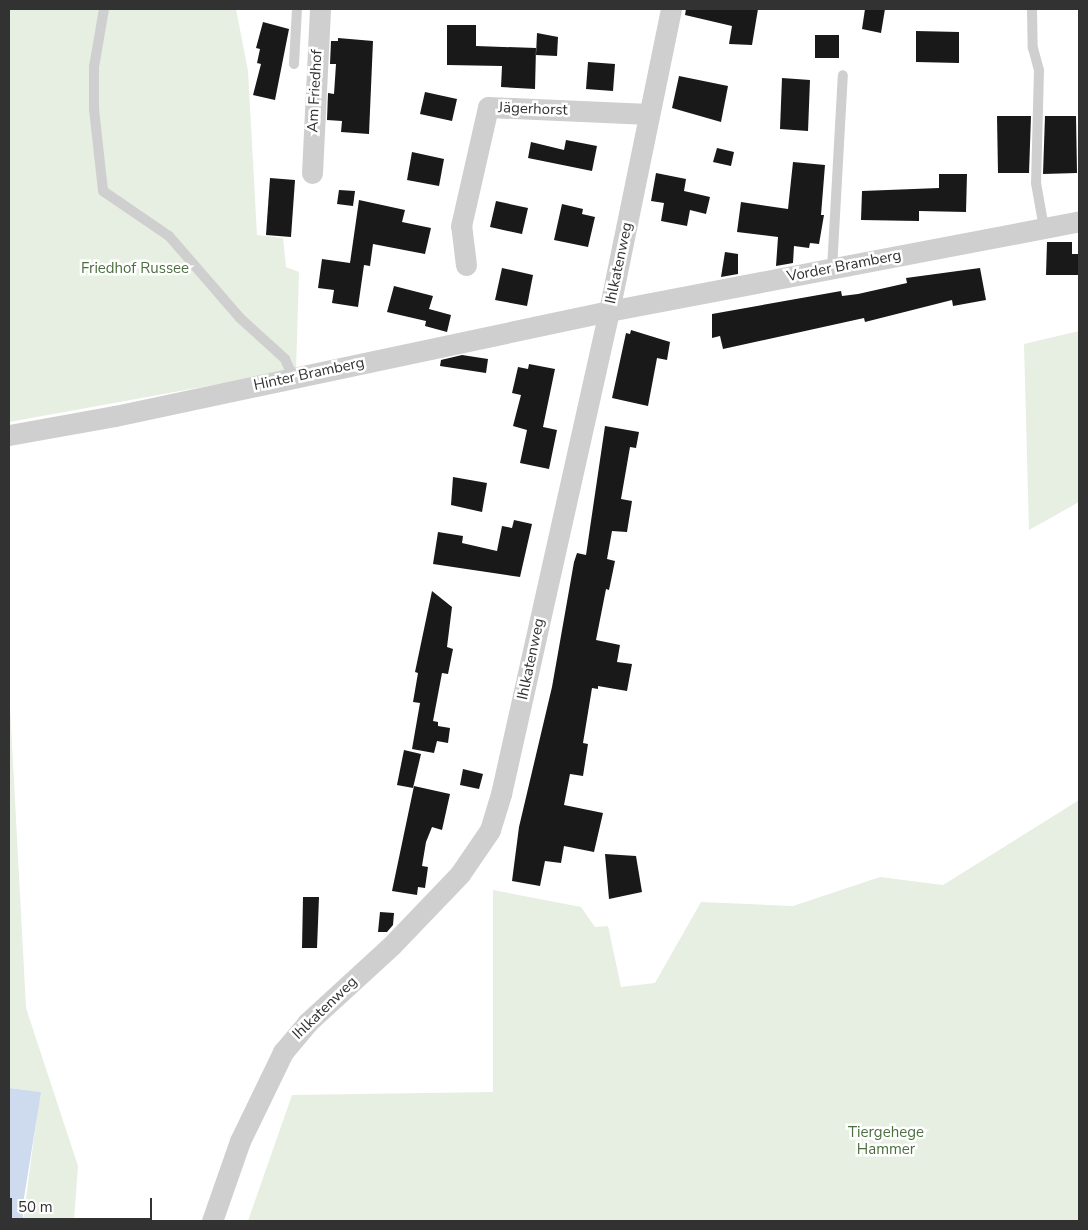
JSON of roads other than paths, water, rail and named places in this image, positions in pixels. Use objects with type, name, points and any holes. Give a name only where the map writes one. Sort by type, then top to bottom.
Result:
[{"type":"street","name":"Am Friedhof","points":[[312,173],[320,9]]},
{"type":"street","name":"Ihlkatenweg","points":[[212,1221],[240,1140],[282,1052],[308,1023],[392,945],[460,874],[490,830],[501,794],[609,311],[671,9]]},
{"type":"street","name":"Jägerhorst","points":[[466,264],[461,226],[488,107],[650,114]]},
{"type":"street","name":"Vorder Bramberg","points":[[609,311],[1079,222]]},
{"type":"street","name":"Hinter Bramberg","points":[[9,436],[609,311]]},
{"type":"lane","points":[[104,9],[94,67],[94,109],[103,191],[169,236],[240,318],[285,359],[293,378]]},
{"type":"lane","points":[[294,64],[297,9]]},
{"type":"lane","points":[[1032,9],[1033,48],[1039,70],[1036,183],[1044,228]]},
{"type":"lane","points":[[832,269],[843,75]]},
{"type":"water","points":[[9,1088],[41,1092],[23,1204],[23,1221],[9,1221]]},
{"type":"park label","name":"Friedhof Russee","points":[[135,269]]},
{"type":"park label","name":"Tiergehege Hammer","points":[[886,1140]]}]
